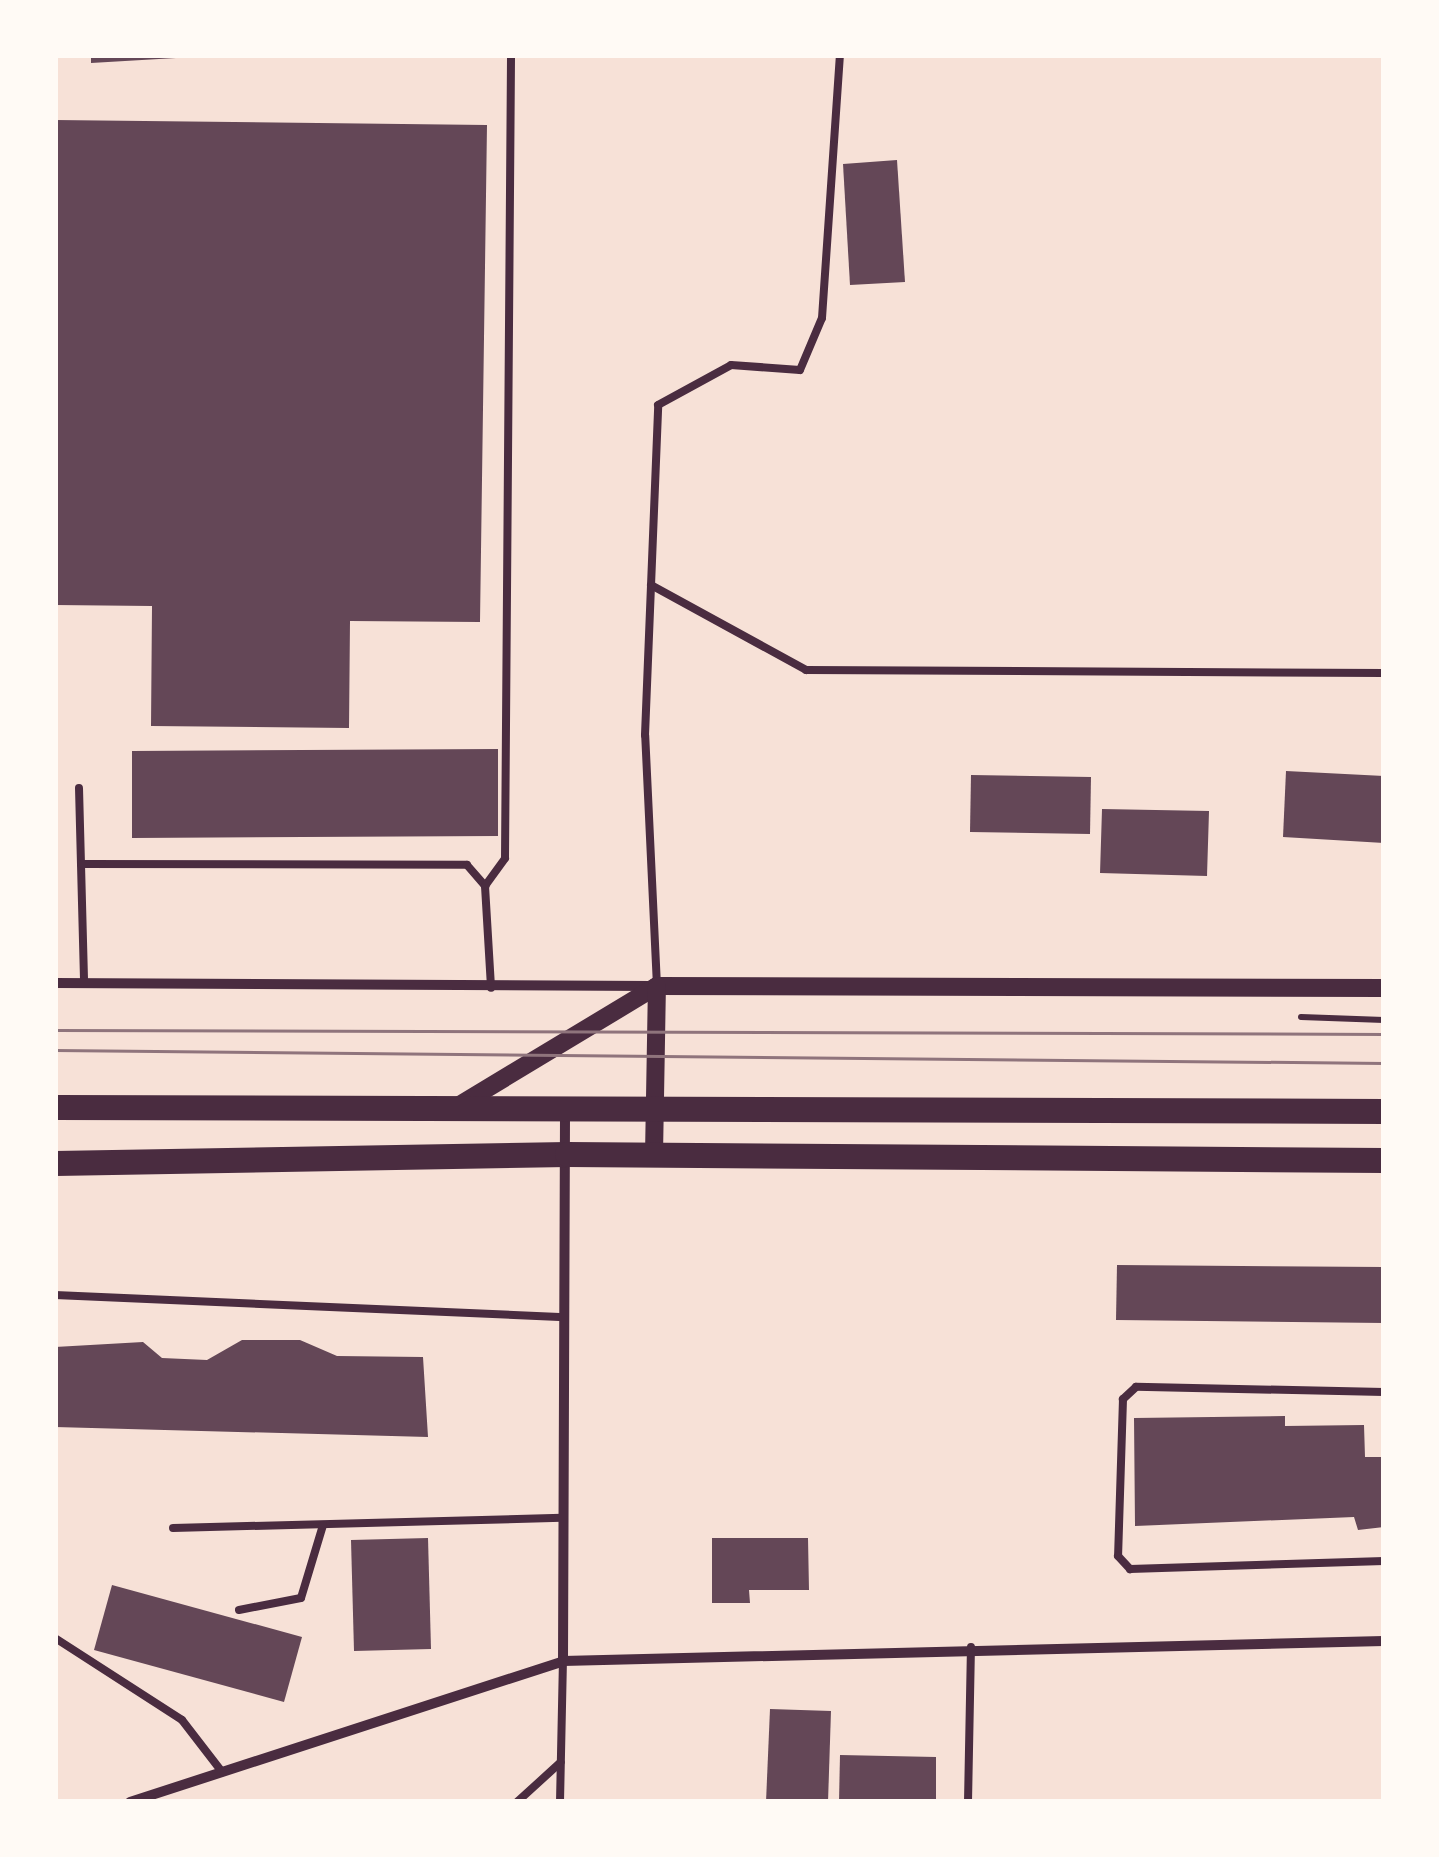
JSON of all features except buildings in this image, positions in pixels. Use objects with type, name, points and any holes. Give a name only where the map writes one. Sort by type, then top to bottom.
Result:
[{"type":"main road","points":[[55,1107],[454,1108],[655,1114],[1384,1112]]},
{"type":"main road","points":[[55,1163],[567,1154],[1384,1160]]},
{"type":"street","points":[[55,982],[492,988],[1384,988]]},
{"type":"street","points":[[454,1108],[657,986]]},
{"type":"street","points":[[654,1155],[657,986]]},
{"type":"street","points":[[563,1661],[560,1317],[567,1154],[565,1111]]},
{"type":"street","points":[[130,1802],[563,1661],[971,1647],[1384,1641]]},
{"type":"lane","points":[[485,886],[505,858],[510,55]]},
{"type":"lane","points":[[657,986],[644,735],[658,405],[731,365],[800,370],[822,318],[840,55]]},
{"type":"lane","points":[[650,585],[806,670],[1384,673]]},
{"type":"lane","points":[[79,788],[84,983]]},
{"type":"lane","points":[[81,864],[467,865],[485,886],[492,988]]},
{"type":"lane","points":[[55,1295],[560,1317]]},
{"type":"lane","points":[[1384,1392],[1136,1387],[1122,1400],[1118,1556],[1130,1569],[1384,1561]]},
{"type":"lane","points":[[174,1528],[562,1518]]},
{"type":"lane","points":[[240,1610],[301,1598],[323,1525]]},
{"type":"lane","points":[[55,1638],[182,1720],[222,1772]]},
{"type":"lane","points":[[968,1802],[971,1647]]},
{"type":"lane","points":[[560,1802],[563,1661]]},
{"type":"lane","points":[[516,1802],[561,1762]]},
{"type":"tram line","points":[[55,1030],[1384,1034]]},
{"type":"tram line","points":[[55,1050],[1384,1063]]}]
